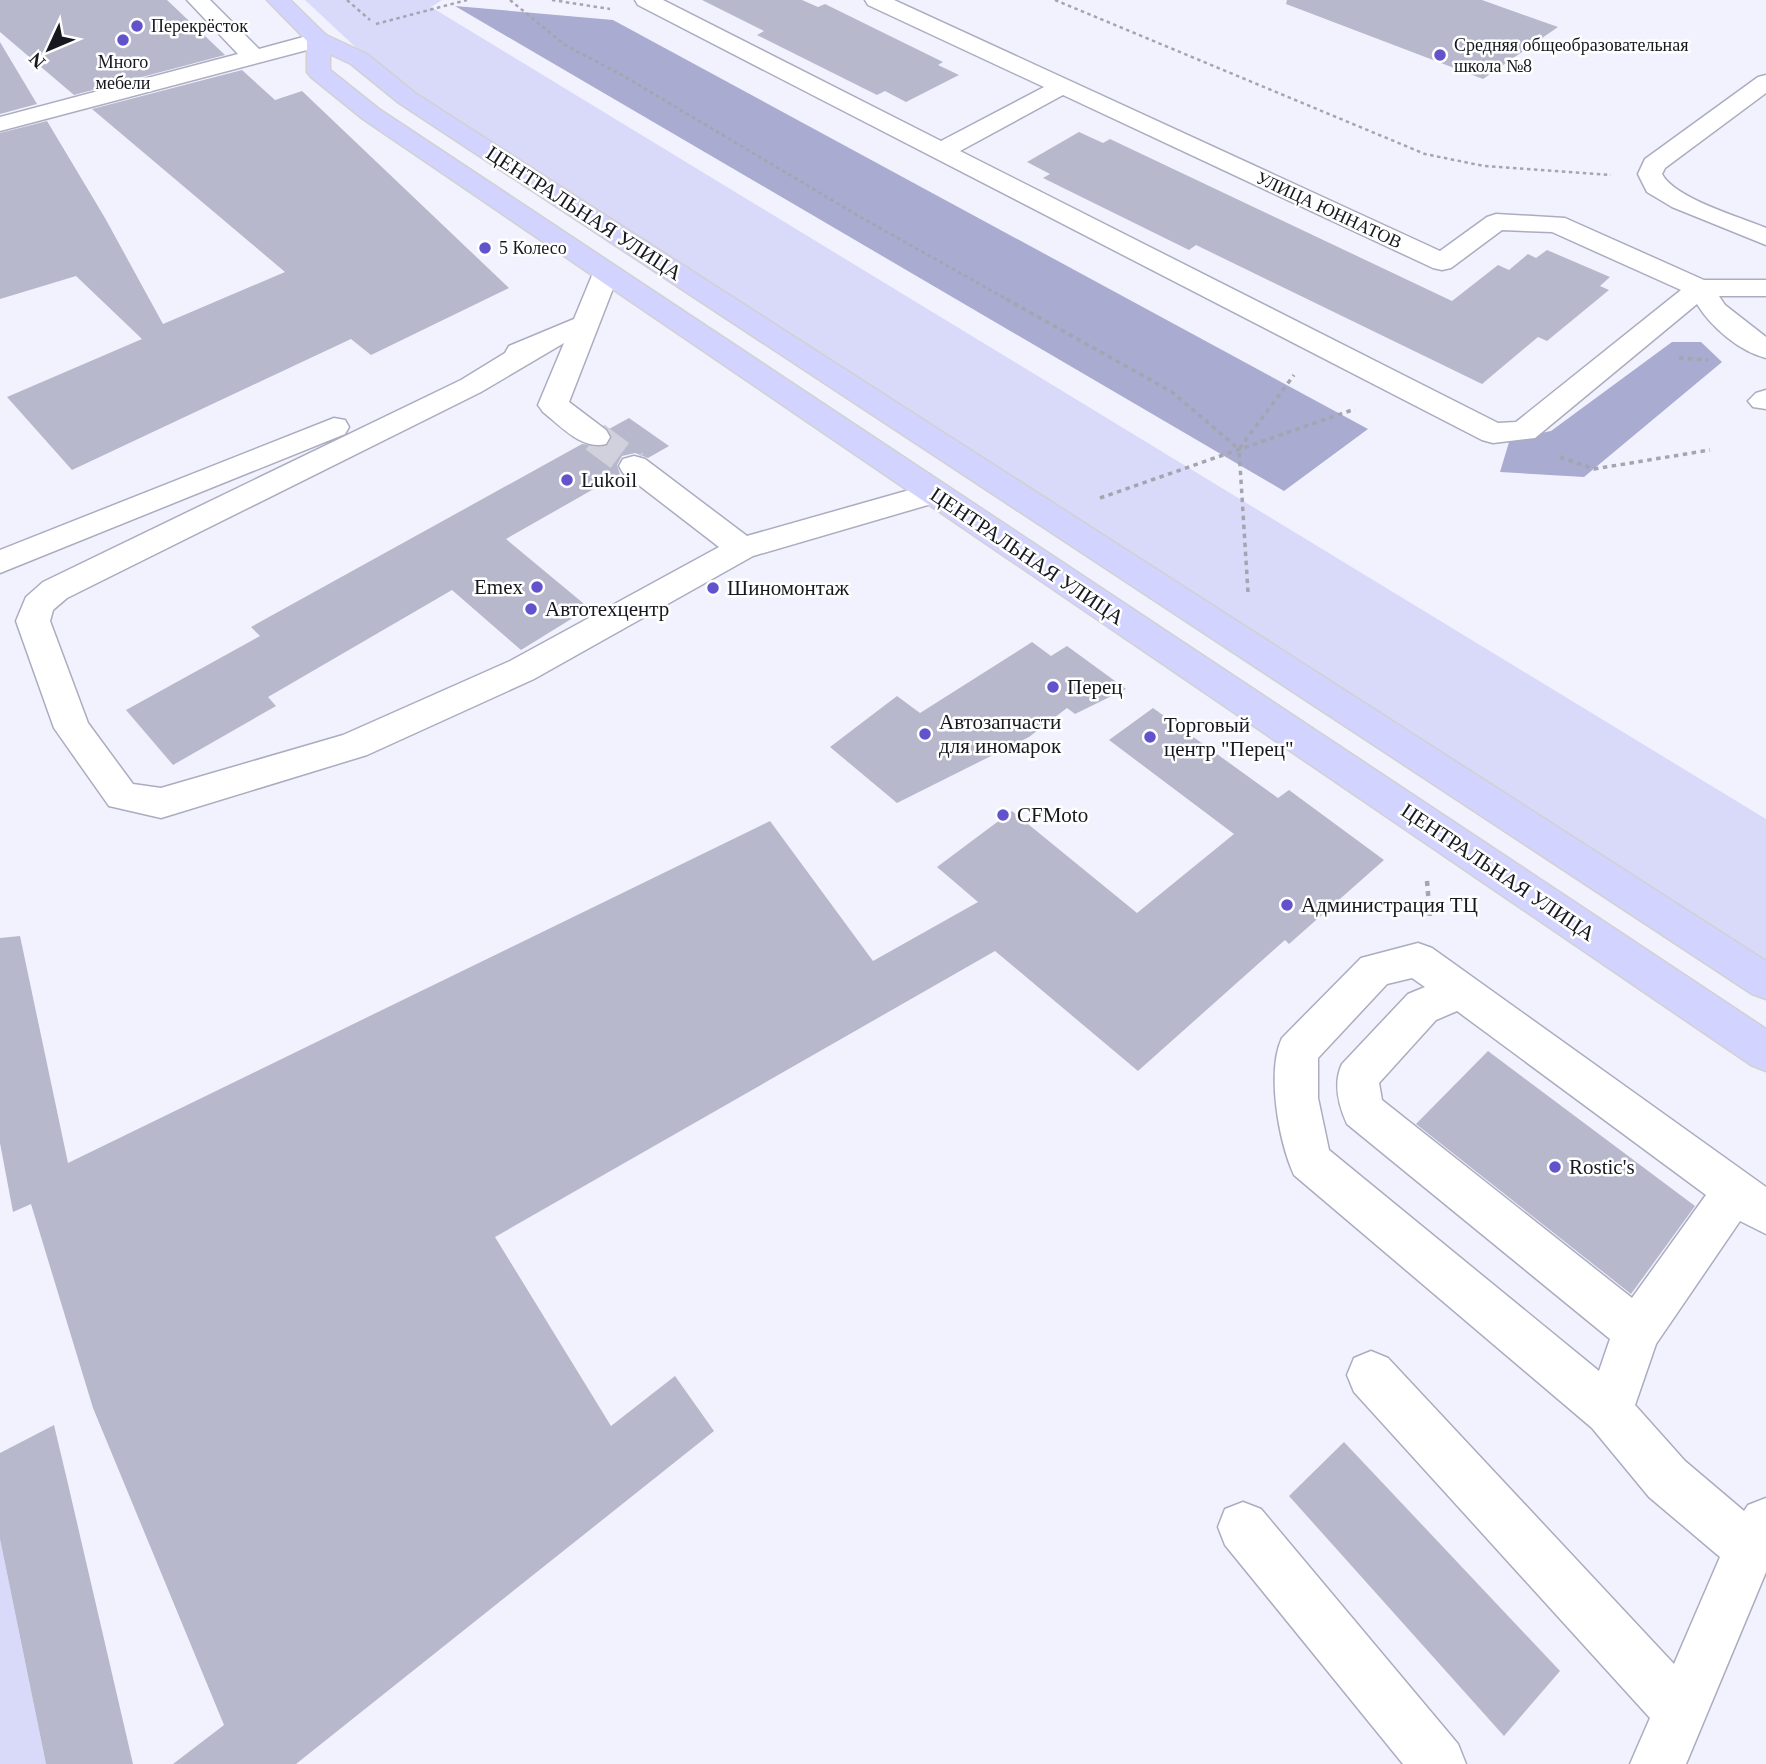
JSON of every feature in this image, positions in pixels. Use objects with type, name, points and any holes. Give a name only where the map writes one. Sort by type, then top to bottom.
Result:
[{"type":"main road","name":"ЦЕНТРАЛЬНАЯ УЛИЦА","points":[[278,0],[318,40],[359,59],[418,106],[1766,982]]},
{"type":"main road","name":"ЦЕНТРАЛЬНАЯ УЛИЦА","points":[[318,40],[319,72],[371,114],[1766,1052]]},
{"type":"main road","points":[[934,493],[976,468]]},
{"type":"street","points":[[198,0],[254,57]]},
{"type":"street","points":[[646,0],[1493,433],[1524,431],[1700,288],[1766,288]]},
{"type":"street","name":"УЛИЦА ЮННАТОВ","points":[[876,0],[1442,262],[1496,222],[1556,224],[1700,288]]},
{"type":"street","points":[[0,124],[318,40]]},
{"type":"street","points":[[1766,82],[1654,164],[1650,174],[1656,187],[1681,202],[1766,237]]},
{"type":"street","points":[[941,151],[1063,86]]},
{"type":"street","points":[[595,437],[553,405],[606,273]]},
{"type":"street","points":[[1700,288],[1714,311],[1747,338],[1766,349]]},
{"type":"street","points":[[0,562],[585,324]]},
{"type":"street","points":[[542,343],[471,386],[55,590],[38,605],[33,621],[72,728],[122,796],[161,803],[354,745],[522,670],[742,548],[934,493]]},
{"type":"street","points":[[634,466],[742,548]]},
{"type":"street","points":[[1609,1411],[1637,1331],[1751,1202],[1418,960],[1375,970],[1297,1051],[1297,1098],[1309,1161],[1609,1411],[1667,1479],[1758,1536],[1658,1764]]},
{"type":"street","points":[[1447,982],[1357,1077],[1362,1110],[1637,1331]]},
{"type":"street","points":[[1371,1375],[1681,1712]]},
{"type":"street","points":[[1243,1527],[1437,1764]]},
{"type":"path","points":[[318,40],[467,0]]},
{"type":"path","points":[[509,0],[565,45],[622,75],[862,218],[1171,392],[1239,449]]},
{"type":"path","points":[[552,0],[613,10]]},
{"type":"path","points":[[1055,0],[1425,154],[1484,166],[1538,171],[1599,175],[1650,174]]},
{"type":"path","points":[[1248,592],[1239,449],[1318,344]]},
{"type":"path","points":[[1679,358],[1711,361]]},
{"type":"path","points":[[1100,498],[1409,390]]},
{"type":"path","points":[[1569,448],[1559,456],[1594,469],[1710,450]]},
{"type":"path","points":[[1427,868],[1447,982]]},
{"type":"shaded area","points":[[305,0],[442,0],[431,7],[1766,819],[1766,969],[414,95],[365,56]]},
{"type":"shaded area","points":[[455,6],[613,20],[1368,429],[1284,491]]},
{"type":"shaded area","points":[[1672,342],[1701,342],[1722,362],[1584,477],[1500,472],[1510,439],[1551,431]]},
{"type":"shaded area","points":[[0,1539],[46,1764],[0,1764]]},
{"type":"building","points":[[0,0],[167,0],[225,55],[74,95],[0,32]]},
{"type":"building","points":[[702,0],[802,0],[818,7],[825,4],[943,62],[938,65],[959,75],[906,102],[885,91],[877,95],[757,35],[764,31]]},
{"type":"building","points":[[1287,0],[1482,0],[1558,27],[1483,79],[1286,4]]},
{"type":"building","points":[[0,42],[37,104],[0,114]]},
{"type":"building","points":[[242,70],[275,100],[302,91],[509,288],[371,355],[351,339],[72,470],[7,397],[142,339],[76,276],[0,299],[0,133],[47,121],[105,218],[163,324],[285,272],[92,109]]},
{"type":"building","points":[[1079,132],[1103,143],[1110,139],[1452,301],[1498,265],[1509,270],[1528,254],[1536,258],[1547,250],[1610,277],[1600,286],[1609,290],[1547,341],[1538,337],[1482,384],[1196,245],[1189,250],[1043,178],[1050,174],[1027,162]]},
{"type":"building","points":[[629,418],[669,446],[648,458],[635,453],[622,456],[617,465],[620,474],[506,539],[589,608],[521,650],[452,590],[268,697],[276,706],[173,765],[126,710],[260,636],[251,627],[582,444],[606,447],[612,438],[609,429]]},
{"type":"building","points":[[1032,642],[1051,656],[1067,646],[1126,689],[1075,714],[1067,708],[1029,737],[897,803],[830,747],[897,696],[920,713]]},
{"type":"building","points":[[1153,708],[1278,798],[1289,790],[1384,860],[1289,944],[1285,940],[1138,1071],[995,951],[495,1237],[611,1426],[675,1376],[714,1431],[296,1764],[173,1764],[224,1725],[93,1408],[31,1204],[13,1212],[0,1143],[0,938],[20,936],[68,1163],[770,821],[873,961],[978,902],[937,867],[1012,811],[1137,913],[1234,834],[1109,740]]},
{"type":"building","name":"Rostic's","points":[[1488,1051],[1695,1206],[1631,1294],[1416,1124]]},
{"type":"building","points":[[54,1425],[133,1764],[46,1764],[0,1539],[0,1453]]},
{"type":"building","points":[[1344,1442],[1560,1671],[1504,1736],[1289,1496]]},
{"type":"tunnel","points":[[595,437],[634,466]]},
{"type":"place","name":"Перекрёсток","points":[[137,26]]},
{"type":"place","name":"Много мебели","points":[[123,40]]},
{"type":"place","name":"Средняя общеобразовательная школа №8","points":[[1440,55]]},
{"type":"place","name":"5 Колесо","points":[[485,248]]},
{"type":"place","name":"Lukoil","points":[[567,480]]},
{"type":"place","name":"Emex","points":[[537,587]]},
{"type":"place","name":"Шиномонтаж","points":[[713,588]]},
{"type":"place","name":"Автотехцентр","points":[[531,609]]},
{"type":"place","name":"Перец","points":[[1053,687]]},
{"type":"place","name":"Автозапчасти для иномарок","points":[[925,734]]},
{"type":"place","name":"Торговый центр \"Перец\"","points":[[1150,737]]},
{"type":"place","name":"CFMoto","points":[[1003,815]]},
{"type":"place","name":"Администрация ТЦ","points":[[1287,905]]},
{"type":"place","name":"Rostic's","points":[[1555,1167]]}]
